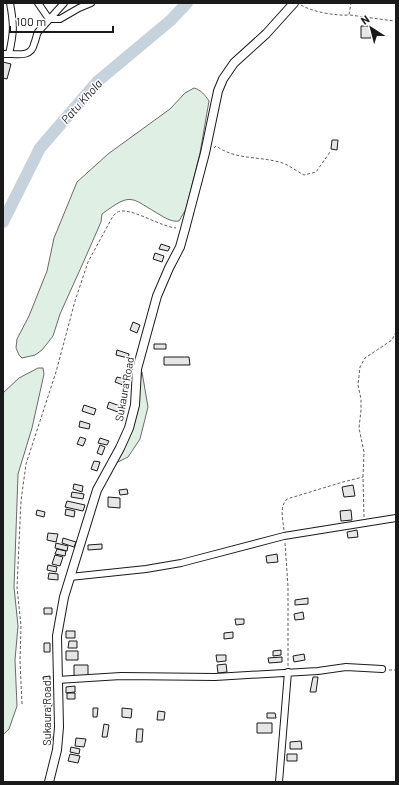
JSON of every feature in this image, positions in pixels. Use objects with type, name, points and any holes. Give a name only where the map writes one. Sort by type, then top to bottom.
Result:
[{"type":"street","points":[[10,3],[13,21],[13,34],[6,54],[26,54],[30,52],[34,46],[35,37],[38,32],[64,3]]},
{"type":"street","points":[[38,3],[49,19]]},
{"type":"street","points":[[49,19],[60,19],[91,3]]},
{"type":"street","name":"Sukaura Road","points":[[49,782],[57,750],[59,727],[57,636],[64,597],[97,490],[129,428],[135,405],[137,369],[157,296],[180,247],[218,91],[228,70],[242,54],[266,34],[294,3]]},
{"type":"street","points":[[70,577],[146,569],[181,563],[284,536],[396,518]]},
{"type":"street","points":[[58,680],[121,676],[215,677],[346,667],[382,669]]},
{"type":"street","points":[[279,782],[288,672]]},
{"type":"path","points":[[298,3],[304,7],[324,12],[394,21]]},
{"type":"path","points":[[349,15],[351,3]]},
{"type":"path","points":[[204,153],[216,146],[222,151],[237,156],[281,162],[304,176],[316,172],[330,152]]},
{"type":"path","points":[[22,704],[20,661],[21,626],[17,587],[22,491],[26,464],[56,372],[75,301],[88,262],[113,216],[119,211],[128,212],[168,227],[185,229]]},
{"type":"path","points":[[364,523],[364,452],[359,428],[361,410],[358,385],[360,367],[366,358],[392,340],[396,332]]},
{"type":"path","points":[[288,672],[288,587],[282,507],[283,503],[287,499],[363,477]]},
{"type":"path","points":[[382,669],[396,670]]},
{"type":"green space","points":[[194,88],[203,93],[209,101],[200,153],[186,209],[179,221],[168,219],[137,201],[132,200],[120,202],[102,214],[101,222],[60,314],[53,336],[42,350],[35,355],[22,358],[16,348],[17,339],[29,316],[47,271],[54,238],[77,182],[108,154],[170,109],[185,93]]},
{"type":"green space","points":[[38,368],[43,368],[44,374],[32,428],[18,474],[14,587],[18,626],[15,660],[17,706],[9,729],[3,735],[3,393],[19,378]]},
{"type":"green space","points":[[142,372],[148,407],[140,439],[128,457],[116,463],[139,386]]},
{"type":"building","points":[[361,26],[371,26],[371,38],[361,38]]},
{"type":"building","points":[[3,62],[11,64],[7,79],[3,78]]},
{"type":"building","points":[[332,140],[338,140],[337,150],[331,149]]},
{"type":"building","points":[[161,244],[170,247],[168,251],[159,249]]},
{"type":"building","points":[[155,253],[164,256],[162,262],[153,259]]},
{"type":"building","points":[[133,322],[140,325],[137,333],[130,330]]},
{"type":"building","points":[[154,344],[166,344],[166,349],[154,349]]},
{"type":"building","points":[[117,350],[129,354],[128,358],[116,355]]},
{"type":"building","points":[[164,357],[189,357],[190,365],[164,365]]},
{"type":"building","points":[[117,377],[125,379],[123,385],[115,382]]},
{"type":"building","points":[[109,402],[120,406],[118,412],[107,408]]},
{"type":"building","points":[[84,405],[96,409],[94,415],[82,411]]},
{"type":"building","points":[[80,421],[90,424],[89,429],[79,427]]},
{"type":"building","points":[[80,437],[86,439],[83,446],[77,444]]},
{"type":"building","points":[[100,438],[109,441],[107,445],[98,443]]},
{"type":"building","points":[[100,445],[105,447],[102,455],[97,453]]},
{"type":"building","points":[[94,461],[100,462],[97,471],[91,469]]},
{"type":"building","points":[[74,484],[83,486],[82,492],[73,489]]},
{"type":"building","points":[[353,485],[355,496],[344,497],[342,487]]},
{"type":"building","points":[[127,489],[128,494],[120,495],[119,490]]},
{"type":"building","points":[[72,492],[84,494],[83,499],[71,497]]},
{"type":"building","points":[[108,497],[120,498],[120,508],[108,507]]},
{"type":"building","points":[[67,501],[85,505],[83,511],[65,507]]},
{"type":"building","points":[[66,509],[75,511],[74,517],[65,515]]},
{"type":"building","points":[[37,510],[45,512],[44,517],[36,515]]},
{"type":"building","points":[[351,510],[352,520],[341,521],[340,511]]},
{"type":"building","points":[[357,530],[358,537],[348,538],[347,532]]},
{"type":"building","points":[[48,533],[58,534],[56,542],[47,540]]},
{"type":"building","points":[[63,538],[76,542],[74,547],[62,543]]},
{"type":"building","points":[[56,543],[68,546],[67,551],[55,548]]},
{"type":"building","points":[[102,544],[102,549],[88,550],[88,545]]},
{"type":"building","points":[[57,549],[66,551],[65,556],[55,554]]},
{"type":"building","points":[[277,554],[278,562],[267,563],[266,556]]},
{"type":"building","points":[[55,555],[63,557],[60,566],[52,564]]},
{"type":"building","points":[[48,565],[57,567],[56,572],[47,570]]},
{"type":"building","points":[[49,573],[58,574],[58,580],[48,579]]},
{"type":"building","points":[[308,598],[308,604],[295,605],[295,600]]},
{"type":"building","points":[[44,608],[52,608],[52,614],[44,614]]},
{"type":"building","points":[[303,612],[304,619],[295,620],[294,614]]},
{"type":"building","points":[[235,619],[244,619],[244,624],[236,625]]},
{"type":"building","points":[[66,631],[75,631],[75,638],[66,638]]},
{"type":"building","points":[[233,632],[233,638],[224,639],[224,633]]},
{"type":"building","points":[[69,641],[77,641],[77,648],[68,648]]},
{"type":"building","points":[[44,643],[50,643],[50,652],[44,652]]},
{"type":"building","points":[[281,650],[281,655],[273,656],[273,651]]},
{"type":"building","points":[[66,651],[78,651],[78,660],[66,660]]},
{"type":"building","points":[[304,654],[305,660],[294,662],[293,656]]},
{"type":"building","points":[[216,655],[226,655],[226,661],[217,662]]},
{"type":"building","points":[[282,657],[282,662],[269,663],[268,658]]},
{"type":"building","points":[[226,664],[227,672],[218,673],[217,665]]},
{"type":"building","points":[[74,665],[88,665],[88,676],[74,676]]},
{"type":"building","points":[[50,676],[50,683],[44,684],[43,677]]},
{"type":"building","points":[[313,677],[318,677],[316,692],[310,692]]},
{"type":"building","points":[[75,686],[75,692],[66,693],[66,687]]},
{"type":"building","points":[[67,693],[75,693],[75,699],[67,699]]},
{"type":"building","points":[[45,703],[52,703],[51,711],[45,711]]},
{"type":"building","points":[[93,708],[98,708],[97,717],[93,717]]},
{"type":"building","points":[[122,708],[132,709],[131,718],[122,717]]},
{"type":"building","points":[[158,711],[165,712],[164,720],[157,720]]},
{"type":"building","points":[[267,713],[275,713],[276,718],[267,718]]},
{"type":"building","points":[[257,723],[272,723],[272,733],[257,733]]},
{"type":"building","points":[[104,724],[109,725],[107,737],[102,737]]},
{"type":"building","points":[[137,729],[143,729],[142,742],[136,742]]},
{"type":"building","points":[[47,736],[52,736],[51,745],[46,745]]},
{"type":"building","points":[[76,738],[86,739],[84,747],[75,746]]},
{"type":"building","points":[[301,741],[302,749],[290,749],[290,742]]},
{"type":"building","points":[[71,747],[80,749],[79,754],[70,752]]},
{"type":"building","points":[[70,754],[80,756],[78,763],[68,761]]},
{"type":"building","points":[[287,754],[297,754],[297,761],[287,761]]},
{"type":"waterway","name":"Patu Khola","points":[[3,222],[40,148],[98,81],[171,20],[187,3]]}]
